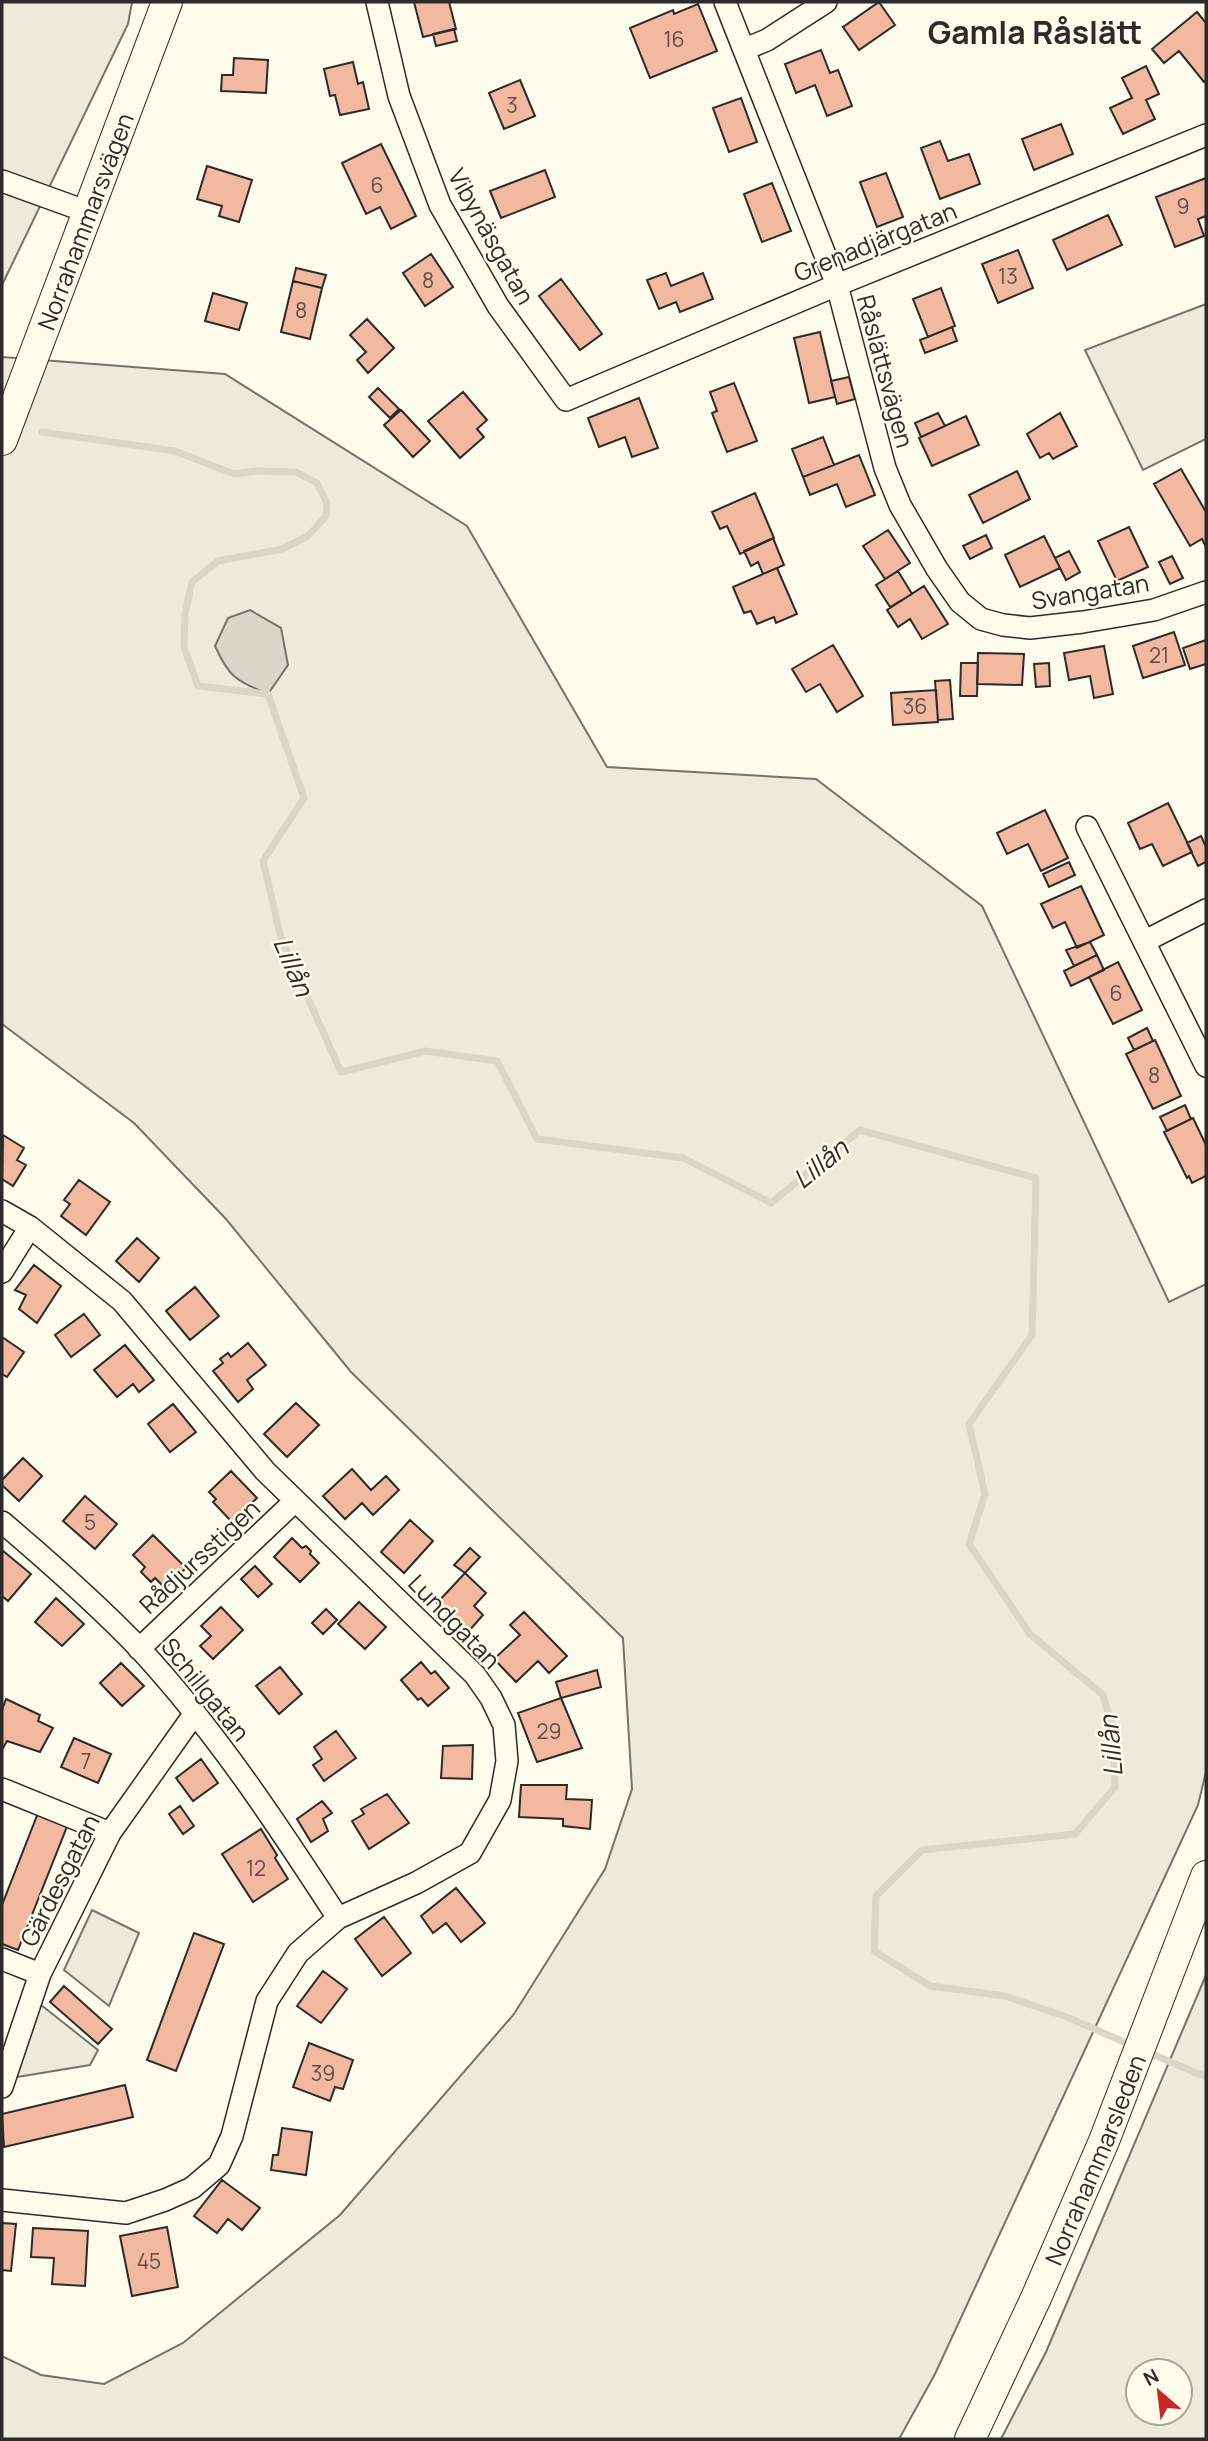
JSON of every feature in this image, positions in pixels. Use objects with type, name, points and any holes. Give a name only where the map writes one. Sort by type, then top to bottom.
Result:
[{"type":"street","name":"Norrahammarsvägen","points":[[2,440],[167,2]]},
{"type":"street","name":"Vibynäsgatan","points":[[377,2],[399,96],[440,205],[498,306],[566,400]]},
{"type":"street","name":"Råslättsvägen","points":[[726,2],[837,285],[873,430],[900,505],[937,569],[960,602],[981,619]]},
{"type":"street","points":[[745,49],[767,40],[826,2]]},
{"type":"street","name":"Grenadjärgatan","points":[[566,400],[837,285],[1206,135]]},
{"type":"street","points":[[2,181],[88,212]]},
{"type":"street","name":"Svangatan","points":[[981,619],[1030,628],[1083,622],[1154,610],[1206,592]]},
{"type":"street","points":[[1087,827],[1206,1066]]},
{"type":"street","points":[[1145,941],[1206,910]]},
{"type":"street","name":"Lundgatan","points":[[2,1211],[30,1227],[122,1301],[265,1471],[475,1675],[491,1698],[504,1725],[507,1761],[500,1800],[470,1853],[416,1883],[338,1918],[298,1953],[267,2001],[232,2136],[219,2165],[192,2188],[126,2213],[2,2200]]},
{"type":"street","points":[[2,1272],[30,1227]]},
{"type":"street","name":"Rådjursstigen","points":[[139,1649],[296,1501]]},
{"type":"street","name":"Schillgatan","points":[[2,1522],[81,1590],[139,1649],[195,1713],[267,1808],[338,1918]]},
{"type":"street","name":"Gärdesgatan","points":[[2,2087],[40,1974],[110,1833],[195,1713]]},
{"type":"street","points":[[2,1789],[110,1833]]},
{"type":"street","name":"Norrahammarsleden","points":[[970,2439],[1036,2298],[1104,2141],[1206,1875]]},
{"type":"street","points":[[2,1959],[40,1974]]},
{"type":"shaded area","points":[[2,2],[132,2],[128,24],[2,285]]},
{"type":"shaded area","points":[[1206,304],[1206,439],[1143,470],[1085,350]]},
{"type":"shaded area","points":[[2,357],[225,374],[467,526],[607,767],[816,779],[982,906],[1169,1302],[1206,1284],[1206,1772],[1198,1805],[935,2374],[899,2439],[2,2439],[2,2356],[41,2375],[104,2384],[183,2343],[340,2215],[514,2014],[605,1869],[632,1789],[623,1638],[351,1372],[226,1219],[134,1123],[2,1024]]},
{"type":"shaded area","points":[[250,610],[281,628],[288,665],[268,694],[235,677],[215,646],[228,618]]},
{"type":"shaded area","points":[[92,1910],[139,1933],[109,2006],[64,1970]]},
{"type":"shaded area","points":[[1206,1975],[1206,2439],[1001,2439],[1046,2352]]},
{"type":"shaded area","points":[[31,1997],[98,2050],[90,2065],[5,2079]]},
{"type":"building","points":[[414,2],[449,2],[456,29],[423,37]]},
{"type":"building","points":[[879,2],[895,25],[859,50],[843,27]]},
{"type":"building","points":[[698,4],[717,51],[650,78],[630,28],[673,10],[674,14]]},
{"type":"building","points":[[1197,12],[1206,23],[1204,82],[1179,51],[1164,63],[1152,49]]},
{"type":"building","points":[[454,29],[457,41],[436,46],[433,34]]},
{"type":"building","points":[[821,50],[830,73],[838,70],[852,106],[827,116],[815,85],[796,93],[785,64]]},
{"type":"building","points":[[234,58],[268,60],[266,93],[221,91],[222,75],[233,75]]},
{"type":"building","points":[[353,62],[358,84],[363,82],[369,109],[340,115],[335,95],[330,96],[324,69]]},
{"type":"building","points":[[1146,66],[1159,94],[1146,100],[1155,119],[1123,134],[1110,108],[1132,98],[1122,78]]},
{"type":"building","points":[[520,80],[535,116],[504,129],[489,93]]},
{"type":"building","points":[[741,98],[757,142],[729,152],[713,108]]},
{"type":"building","points":[[1061,124],[1073,154],[1034,170],[1022,139]]},
{"type":"building","points":[[940,141],[948,161],[969,154],[980,184],[940,199],[921,148]]},
{"type":"building","points":[[381,144],[416,216],[391,229],[380,207],[366,214],[342,163]]},
{"type":"building","points":[[207,166],[252,180],[239,222],[219,216],[222,206],[197,199]]},
{"type":"building","points":[[545,170],[555,197],[501,218],[490,191]]},
{"type":"building","points":[[886,173],[903,217],[877,227],[860,182]]},
{"type":"building","points":[[1206,178],[1206,216],[1198,219],[1204,236],[1175,247],[1156,197]]},
{"type":"building","points":[[772,183],[791,231],[762,242],[744,194]]},
{"type":"building","points":[[1108,215],[1122,245],[1067,270],[1053,240]]},
{"type":"building","points":[[1018,250],[1033,288],[998,303],[982,264]]},
{"type":"building","points":[[431,254],[453,287],[425,306],[403,273]]},
{"type":"building","points":[[296,268],[326,275],[322,288],[293,281]]},
{"type":"building","points":[[666,273],[671,286],[703,273],[713,299],[680,312],[676,302],[659,309],[647,280]]},
{"type":"building","points":[[561,279],[602,334],[580,350],[539,296]]},
{"type":"building","points":[[293,281],[322,288],[310,339],[281,332]]},
{"type":"building","points":[[941,288],[955,326],[928,337],[913,299]]},
{"type":"building","points":[[213,293],[247,303],[239,330],[205,321]]},
{"type":"building","points":[[367,319],[394,348],[368,373],[357,360],[366,352],[350,335]]},
{"type":"building","points":[[952,327],[957,341],[925,353],[920,340]]},
{"type":"building","points":[[820,332],[835,397],[809,403],[794,338]]},
{"type":"building","points":[[849,377],[855,399],[837,404],[831,381]]},
{"type":"building","points":[[734,383],[757,441],[727,452],[712,413],[717,411],[710,392]]},
{"type":"building","points":[[378,388],[399,409],[390,418],[369,397]]},
{"type":"building","points":[[463,392],[487,420],[477,429],[484,437],[460,458],[428,421]]},
{"type":"building","points":[[639,398],[658,448],[632,457],[625,437],[599,447],[588,418]]},
{"type":"building","points":[[401,410],[430,441],[413,457],[384,425]]},
{"type":"building","points":[[938,413],[945,426],[921,437],[915,423]]},
{"type":"building","points":[[1060,413],[1077,446],[1053,459],[1049,453],[1040,458],[1027,434]]},
{"type":"building","points":[[966,416],[979,445],[932,466],[919,438]]},
{"type":"building","points":[[823,437],[834,465],[803,477],[792,449]]},
{"type":"building","points":[[859,455],[875,495],[846,507],[837,484],[810,495],[803,477]]},
{"type":"building","points":[[1181,469],[1206,512],[1206,547],[1202,539],[1190,546],[1154,484]]},
{"type":"building","points":[[1017,471],[1030,499],[983,523],[969,495]]},
{"type":"building","points":[[755,493],[774,538],[740,554],[727,526],[720,529],[712,512]]},
{"type":"building","points":[[1129,527],[1148,567],[1117,581],[1098,541]]},
{"type":"building","points":[[888,530],[910,563],[885,579],[863,546]]},
{"type":"building","points":[[986,535],[992,548],[970,559],[963,546]]},
{"type":"building","points":[[1044,536],[1060,568],[1020,587],[1005,555]]},
{"type":"building","points":[[773,538],[784,565],[763,574],[758,562],[751,566],[744,551]]},
{"type":"building","points":[[1069,551],[1080,572],[1066,580],[1055,558]]},
{"type":"building","points":[[1172,556],[1183,578],[1170,584],[1159,562]]},
{"type":"building","points":[[777,568],[797,614],[776,623],[774,617],[757,624],[751,611],[744,613],[733,587]]},
{"type":"building","points":[[898,571],[912,594],[890,607],[876,585]]},
{"type":"building","points":[[924,586],[948,624],[922,639],[910,619],[898,627],[887,610]]},
{"type":"building","points":[[1174,632],[1185,665],[1143,678],[1133,646]]},
{"type":"building","points":[[1206,640],[1206,664],[1190,669],[1183,648]]},
{"type":"building","points":[[833,645],[863,696],[837,712],[820,684],[806,692],[792,669]]},
{"type":"building","points":[[1104,646],[1113,694],[1094,698],[1090,676],[1069,680],[1064,653]]},
{"type":"building","points":[[978,653],[1024,654],[1022,685],[977,684]]},
{"type":"building","points":[[961,663],[978,663],[977,696],[960,696]]},
{"type":"building","points":[[1049,663],[1050,686],[1036,687],[1034,664]]},
{"type":"building","points":[[950,680],[953,719],[938,720],[935,681]]},
{"type":"building","points":[[936,690],[938,722],[893,725],[891,693]]},
{"type":"building","points":[[1168,803],[1192,852],[1163,866],[1152,844],[1140,849],[1128,823]]},
{"type":"building","points":[[1045,810],[1068,858],[1041,871],[1028,844],[1007,854],[997,833]]},
{"type":"building","points":[[1201,836],[1206,847],[1206,862],[1198,866],[1187,843]]},
{"type":"building","points":[[1069,862],[1075,875],[1049,887],[1043,874]]},
{"type":"building","points":[[1081,886],[1104,935],[1077,948],[1065,922],[1053,928],[1041,904]]},
{"type":"building","points":[[1090,942],[1097,955],[1074,966],[1066,950]]},
{"type":"building","points":[[1097,955],[1104,970],[1071,986],[1064,971]]},
{"type":"building","points":[[1118,962],[1142,1010],[1113,1024],[1089,977]]},
{"type":"building","points":[[1147,1028],[1153,1041],[1134,1050],[1128,1038]]},
{"type":"building","points":[[1155,1040],[1181,1096],[1153,1109],[1126,1054]]},
{"type":"building","points":[[1185,1105],[1191,1119],[1167,1131],[1160,1117]]},
{"type":"building","points":[[1193,1118],[1206,1145],[1206,1176],[1192,1183],[1164,1132]]},
{"type":"building","points":[[3,1135],[24,1148],[17,1160],[26,1165],[13,1186],[2,1179]]},
{"type":"building","points":[[79,1180],[110,1202],[86,1235],[61,1216],[70,1204],[64,1200]]},
{"type":"building","points":[[137,1238],[159,1258],[139,1282],[116,1261]]},
{"type":"building","points":[[34,1265],[61,1286],[37,1323],[19,1309],[26,1295],[15,1290]]},
{"type":"building","points":[[195,1287],[219,1316],[190,1340],[166,1311]]},
{"type":"building","points":[[84,1314],[100,1335],[71,1357],[55,1335]]},
{"type":"building","points":[[2,1337],[24,1352],[7,1377],[2,1374]]},
{"type":"building","points":[[248,1343],[266,1365],[247,1380],[253,1389],[238,1402],[213,1371],[223,1363],[220,1359],[228,1353],[231,1357]]},
{"type":"building","points":[[125,1345],[154,1380],[139,1392],[133,1384],[117,1397],[94,1370]]},
{"type":"building","points":[[296,1403],[319,1425],[287,1457],[264,1434]]},
{"type":"building","points":[[173,1404],[196,1432],[170,1452],[148,1424]]},
{"type":"building","points":[[23,1458],[42,1476],[19,1501],[2,1485],[2,1480]]},
{"type":"building","points":[[352,1469],[371,1490],[386,1476],[399,1490],[373,1515],[362,1503],[345,1519],[323,1496]]},
{"type":"building","points":[[231,1471],[257,1498],[232,1522],[213,1502],[216,1499],[209,1492]]},
{"type":"building","points":[[85,1496],[117,1524],[95,1549],[63,1521]]},
{"type":"building","points":[[410,1520],[433,1541],[404,1573],[381,1552]]},
{"type":"building","points":[[153,1535],[186,1568],[165,1588],[155,1578],[151,1582],[141,1572],[145,1567],[133,1555]]},
{"type":"building","points":[[292,1538],[302,1548],[306,1546],[319,1563],[300,1582],[274,1557]]},
{"type":"building","points":[[470,1548],[480,1557],[465,1573],[454,1565]]},
{"type":"building","points":[[2,1550],[31,1574],[8,1601],[2,1596]]},
{"type":"building","points":[[255,1566],[272,1584],[258,1597],[241,1579]]},
{"type":"building","points":[[465,1573],[486,1593],[474,1606],[483,1615],[468,1632],[437,1603]]},
{"type":"building","points":[[56,1598],[84,1624],[62,1646],[35,1622]]},
{"type":"building","points":[[359,1602],[386,1627],[365,1649],[338,1624]]},
{"type":"building","points":[[221,1607],[243,1630],[213,1659],[200,1646],[211,1636],[201,1626]]},
{"type":"building","points":[[326,1609],[337,1620],[323,1634],[312,1623]]},
{"type":"building","points":[[524,1612],[567,1656],[549,1673],[538,1661],[516,1682],[494,1659],[520,1635],[510,1625]]},
{"type":"building","points":[[421,1662],[431,1674],[435,1671],[449,1688],[428,1706],[421,1698],[418,1700],[401,1680]]},
{"type":"building","points":[[121,1663],[144,1686],[122,1706],[100,1683]]},
{"type":"building","points":[[280,1667],[302,1694],[279,1714],[256,1686]]},
{"type":"building","points":[[597,1670],[601,1687],[561,1698],[556,1682]]},
{"type":"building","points":[[561,1698],[582,1748],[537,1762],[518,1713]]},
{"type":"building","points":[[6,1699],[40,1715],[38,1721],[53,1728],[40,1752],[7,1741],[2,1750],[2,1710]]},
{"type":"building","points":[[336,1731],[356,1758],[324,1781],[313,1765],[322,1759],[314,1747]]},
{"type":"building","points":[[74,1738],[111,1754],[98,1783],[61,1767]]},
{"type":"building","points":[[473,1745],[472,1779],[441,1778],[443,1746]]},
{"type":"building","points":[[201,1759],[218,1783],[193,1801],[176,1778]]},
{"type":"building","points":[[521,1785],[567,1785],[566,1799],[592,1800],[590,1829],[563,1826],[563,1819],[519,1817]]},
{"type":"building","points":[[387,1794],[409,1823],[369,1849],[352,1821],[364,1814],[361,1809]]},
{"type":"building","points":[[322,1801],[332,1813],[323,1819],[328,1831],[311,1842],[297,1819]]},
{"type":"building","points":[[180,1806],[194,1826],[183,1834],[169,1814]]},
{"type":"building","points":[[38,1813],[68,1824],[18,1950],[2,1944],[2,1905]]},
{"type":"building","points":[[261,1829],[288,1879],[253,1902],[222,1854]]},
{"type":"building","points":[[456,1888],[485,1923],[461,1942],[446,1923],[433,1933],[421,1916]]},
{"type":"building","points":[[384,1917],[411,1953],[382,1976],[355,1939]]},
{"type":"building","points":[[194,1933],[224,1944],[176,2071],[147,2060]]},
{"type":"building","points":[[323,1971],[347,1989],[321,2023],[297,2006]]},
{"type":"building","points":[[64,1986],[112,2029],[98,2044],[50,2002]]},
{"type":"building","points":[[309,2043],[353,2060],[343,2089],[335,2087],[330,2101],[293,2087]]},
{"type":"building","points":[[125,2085],[133,2117],[4,2147],[2,2114]]},
{"type":"building","points":[[282,2128],[312,2132],[306,2175],[271,2170],[273,2155],[278,2155]]},
{"type":"building","points":[[222,2180],[260,2208],[242,2230],[228,2219],[217,2233],[194,2216]]},
{"type":"building","points":[[2,2223],[16,2224],[11,2271],[2,2270]]},
{"type":"building","points":[[167,2227],[178,2287],[132,2296],[120,2236]]},
{"type":"building","points":[[33,2228],[88,2231],[85,2286],[52,2284],[54,2258],[31,2257]]},
{"type":"waterway","name":"Lillån","points":[[42,432],[175,451],[234,474],[257,471],[296,472],[317,483],[327,503],[326,516],[308,536],[282,549],[218,561],[192,582],[185,614],[184,648],[198,686],[268,694],[304,798],[263,861],[281,938],[341,1072],[425,1051],[497,1061],[537,1139],[683,1158],[771,1203],[860,1130],[1036,1178],[1032,1335],[969,1424],[985,1494],[969,1544],[1030,1634],[1103,1695],[1113,1729],[1115,1787],[1075,1834],[922,1850],[876,1896],[874,1951],[930,1986],[1005,1996],[1067,2017],[1133,2046]]},
{"type":"waterway","name":"Lillån","points":[[1147,2052],[1206,2077]]},
{"type":"district","name":"Gamla Råslätt","points":[[1035,32]]}]
